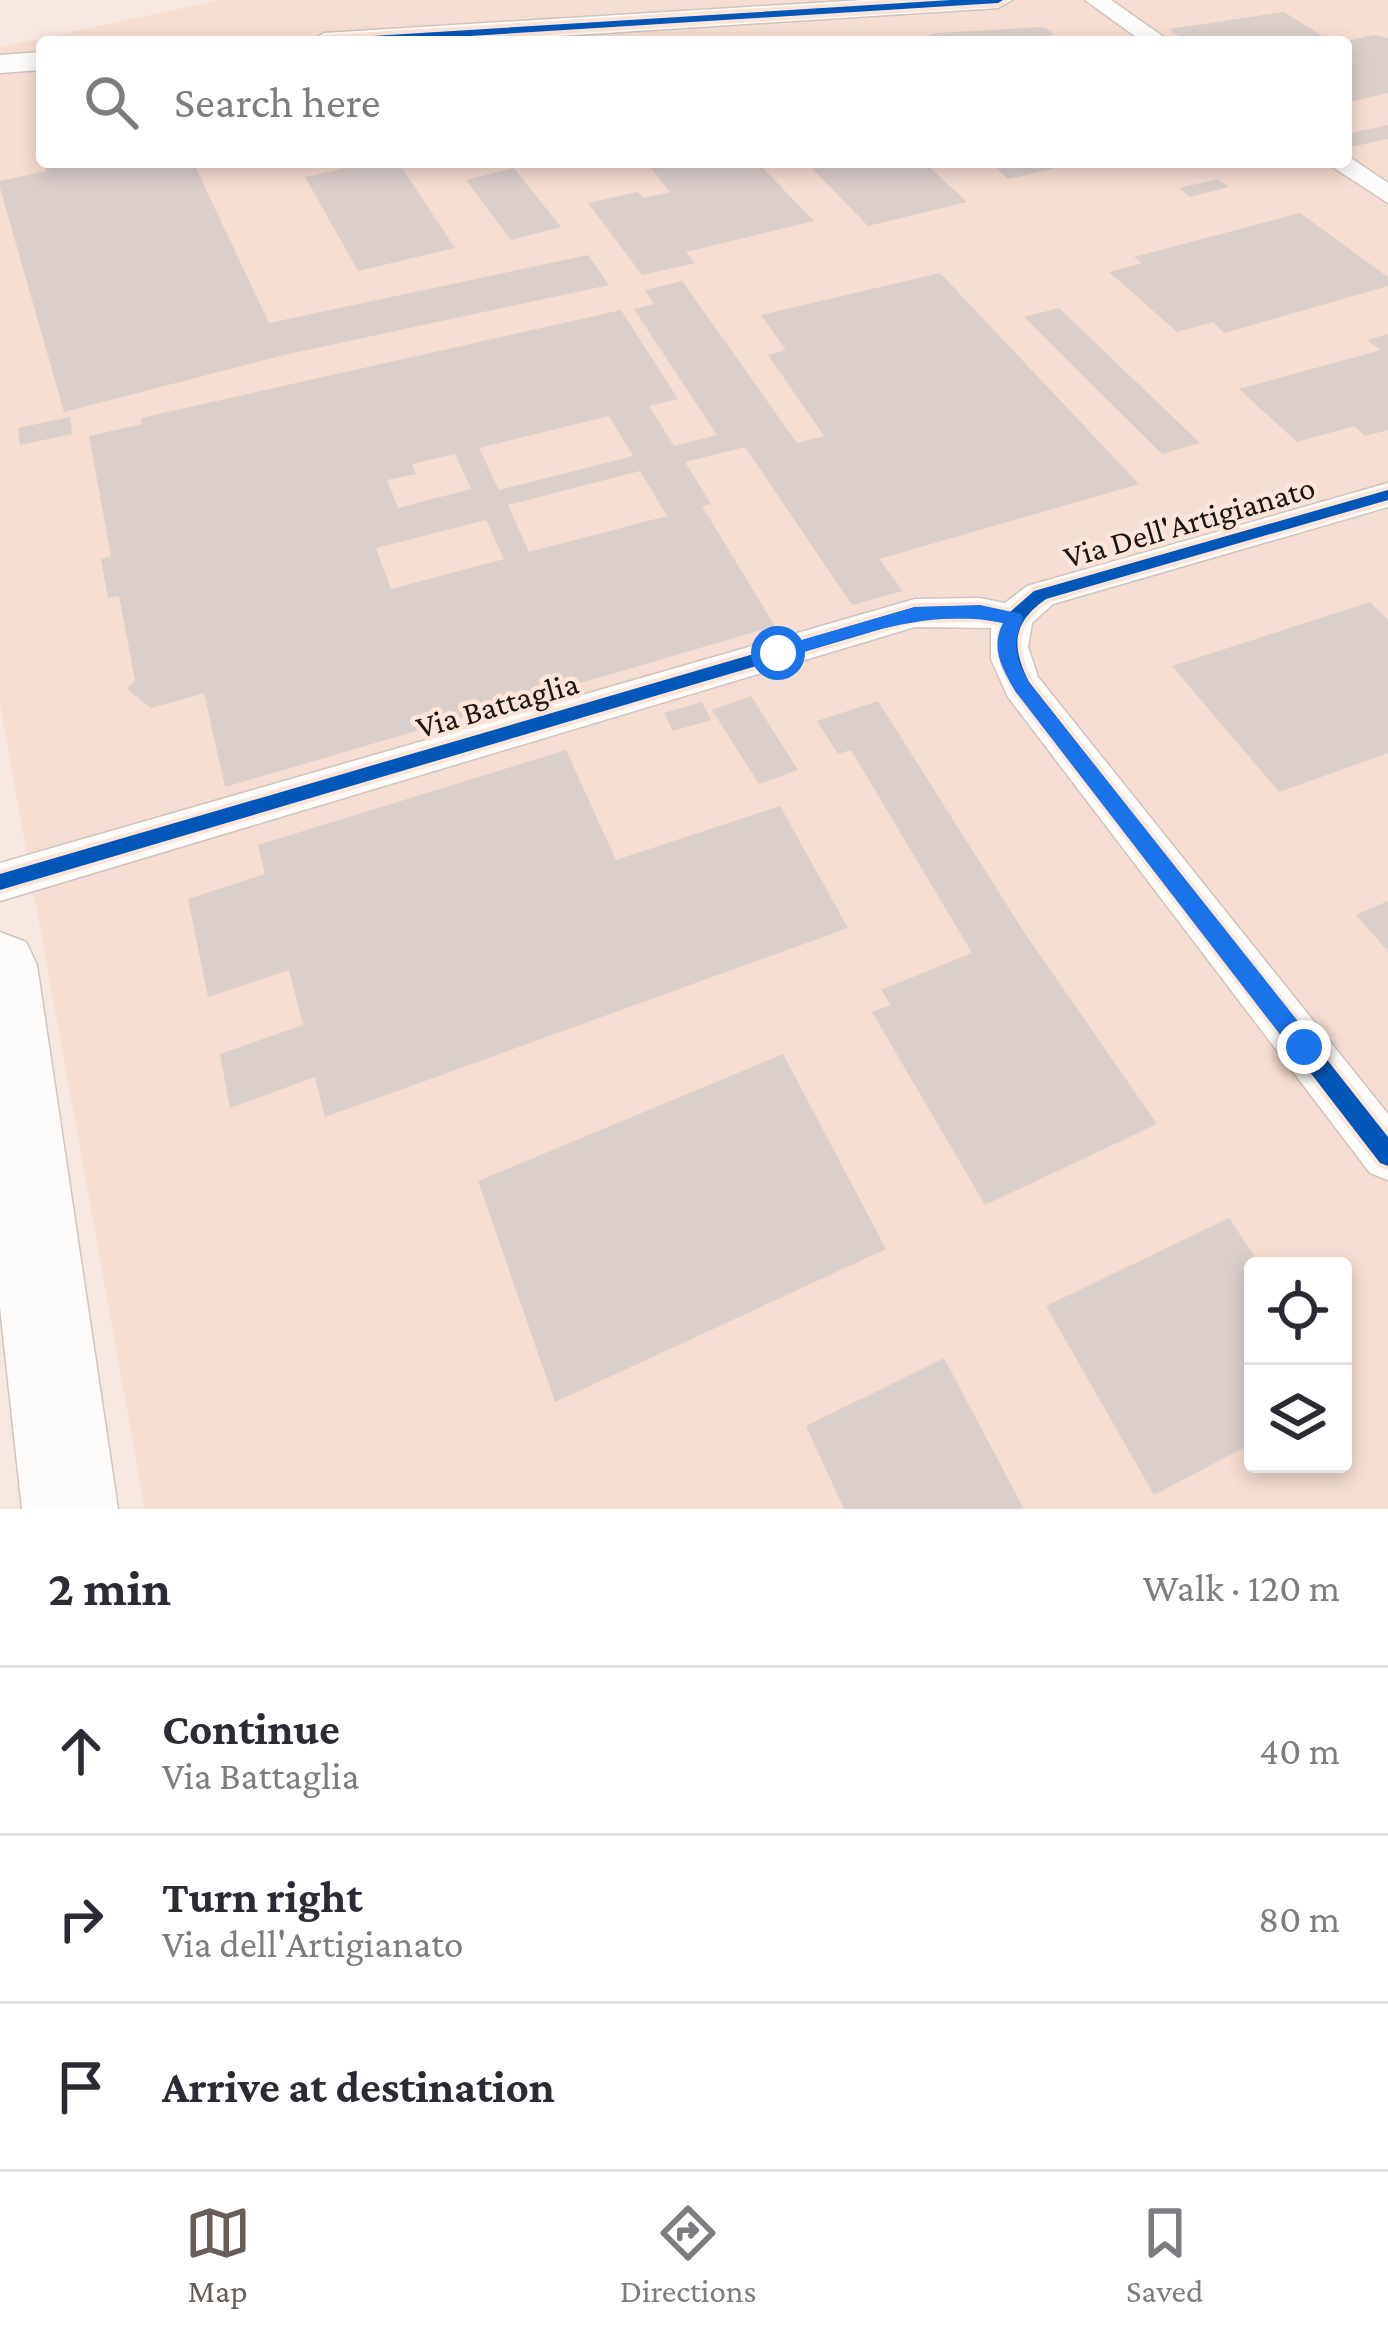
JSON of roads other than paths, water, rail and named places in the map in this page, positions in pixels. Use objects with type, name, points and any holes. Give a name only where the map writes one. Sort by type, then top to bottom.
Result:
[{"type":"main road","points":[[0,965],[70,1509]]},
{"type":"street","points":[[420,36],[998,0]]},
{"type":"street","points":[[1096,0],[1150,36]]},
{"type":"street","points":[[0,60],[36,59]]},
{"type":"street","points":[[1347,168],[1388,195]]},
{"type":"street","name":"Via Dell'Artigianato","points":[[1014,619],[1024,605],[1040,596],[1388,495]]},
{"type":"street","name":"Via Battaglia","points":[[0,882],[915,613],[980,612],[1014,619]]},
{"type":"street","points":[[1014,619],[1006,636],[1008,660],[1022,686],[1388,1155]]}]
